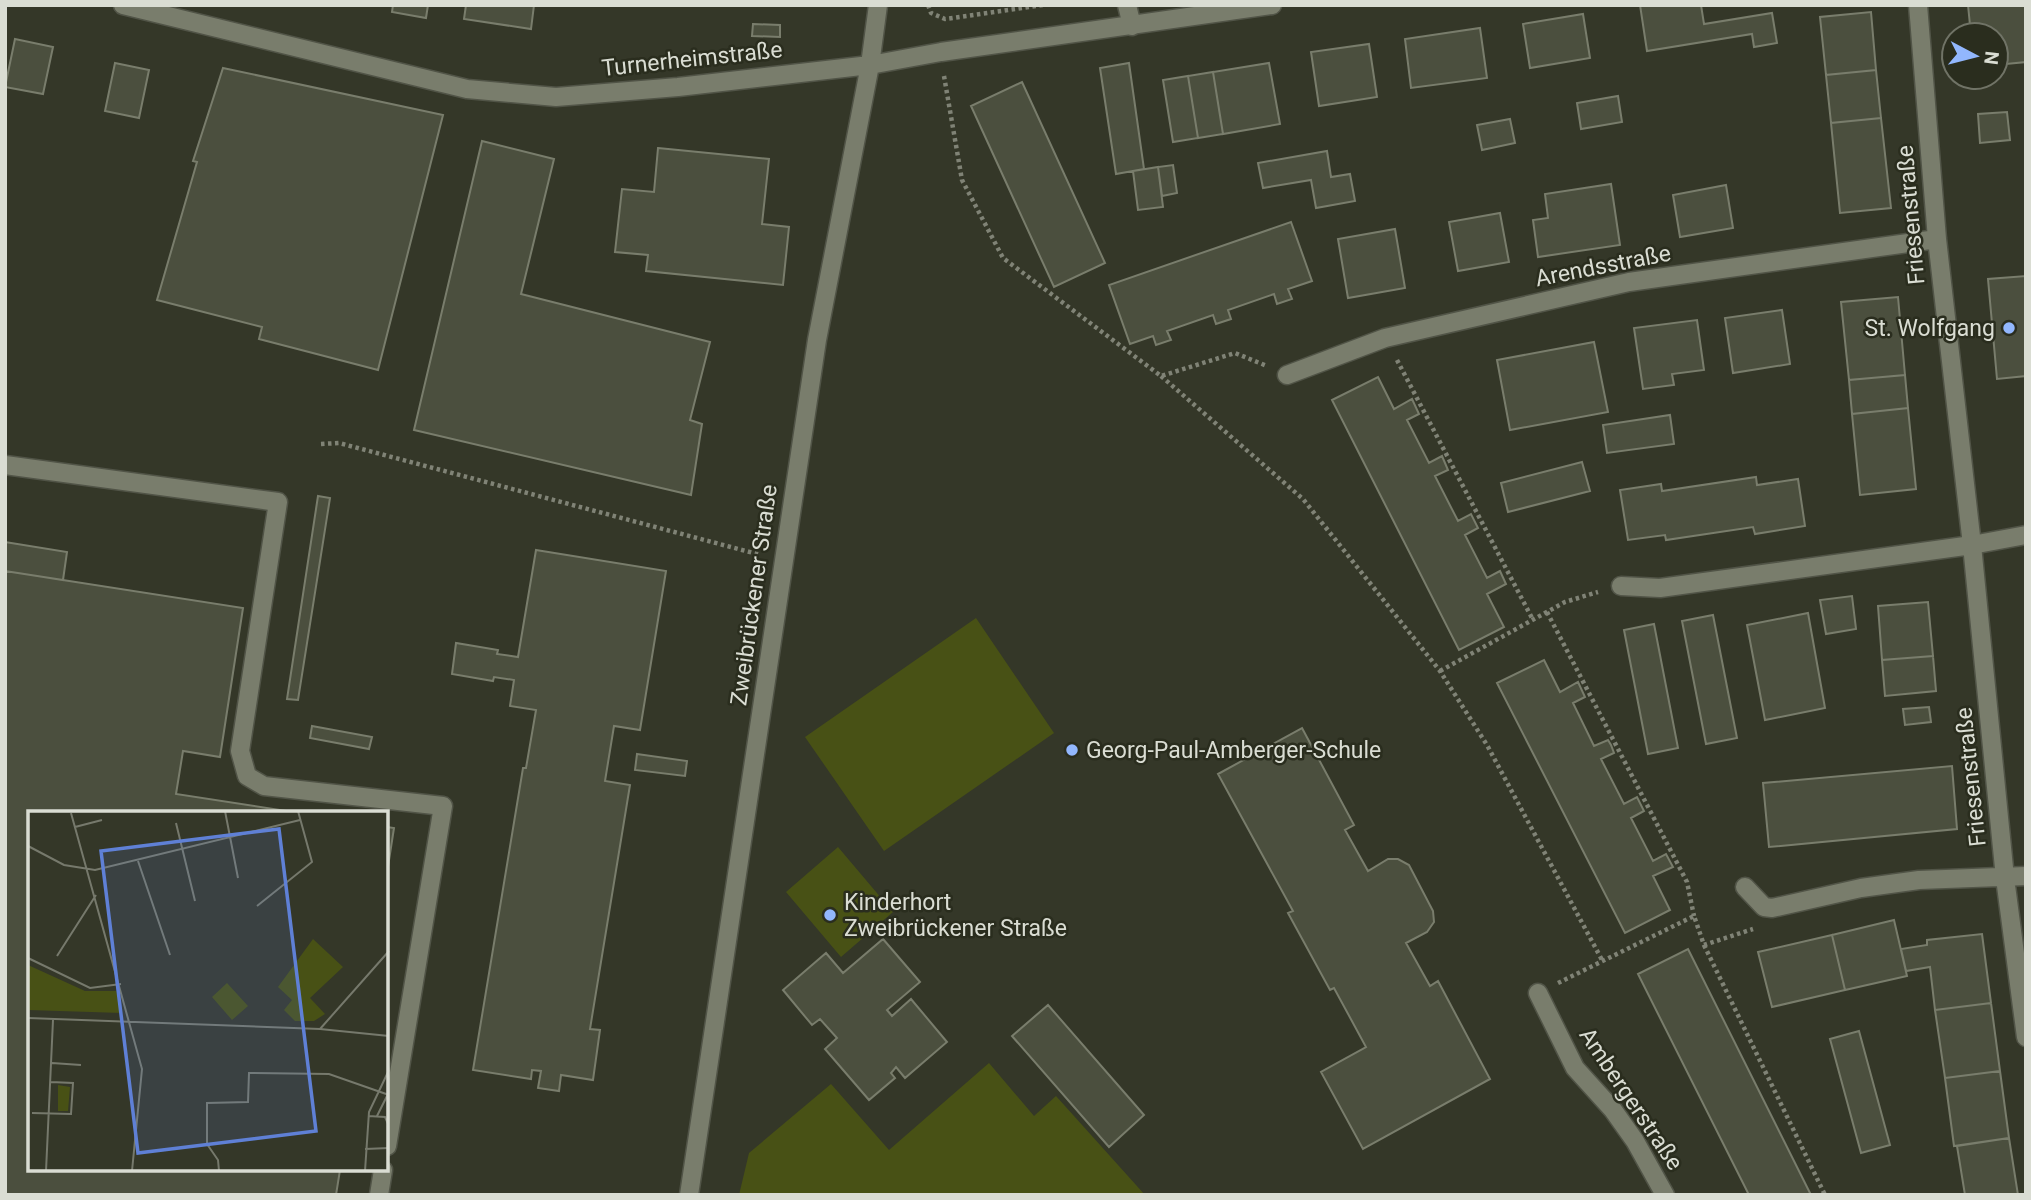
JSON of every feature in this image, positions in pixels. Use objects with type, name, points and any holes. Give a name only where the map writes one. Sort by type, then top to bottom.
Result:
[{"type":"street","name":"Turnerheimstraße","points":[[123,5],[467,89],[550,96],[678,87],[870,65],[940,52],[1272,5]]},
{"type":"street","name":"Zweibrückener Straße","points":[[689,1195],[817,340],[870,65],[878,5]]},
{"type":"street","points":[[1127,5],[1132,26]]},
{"type":"street","name":"Friesenstraße","points":[[1918,5],[1937,239],[2006,878],[2026,1037]]},
{"type":"street","name":"Arendsstraße","points":[[1287,375],[1385,338],[1629,282],[1937,239]]},
{"type":"street","points":[[5,465],[278,502],[240,751],[247,776],[264,786],[443,806],[388,1140]]},
{"type":"street","points":[[1621,586],[1660,588],[1972,545],[2026,535]]},
{"type":"street","name":"Friesenstraße","points":[[1764,907],[1772,908],[1861,888],[1919,880],[2026,876]]},
{"type":"street","points":[[1745,887],[1764,907]]},
{"type":"street","name":"Ambergerstraße","points":[[1538,993],[1575,1068],[1635,1141],[1665,1195]]},
{"type":"street","points":[[379,1195],[383,1172]]},
{"type":"path","points":[[928,5],[931,13],[945,19],[1043,5]]},
{"type":"path","points":[[940,52],[962,180],[1003,258],[1161,376],[1303,499],[1440,671],[1487,745],[1602,960]]},
{"type":"path","points":[[1385,338],[1533,620]]},
{"type":"path","points":[[1161,376],[1235,353],[1287,375]]},
{"type":"path","points":[[321,444],[339,443],[784,561]]},
{"type":"path","points":[[1440,671],[1565,603],[1621,586]]},
{"type":"path","points":[[1547,612],[1687,882],[1704,945],[1825,1195]]},
{"type":"path","points":[[1704,945],[1753,929],[1764,907]]},
{"type":"path","points":[[1538,993],[1694,916]]},
{"type":"green space","points":[[976,618],[1054,733],[884,851],[805,737]]},
{"type":"green space","points":[[838,847],[893,912],[841,957],[786,892]]},
{"type":"green space","points":[[989,1063],[1034,1116],[1056,1096],[1145,1195],[739,1195],[749,1153],[831,1084],[889,1150]]},
{"type":"building","points":[[393,5],[428,5],[426,18],[392,12]]},
{"type":"building","points":[[466,5],[534,5],[531,29],[464,19]]},
{"type":"building","points":[[1640,5],[1701,5],[1704,24],[1772,13],[1777,43],[1754,47],[1752,34],[1647,51]]},
{"type":"building","points":[[1968,5],[2026,5],[2026,62],[2010,64],[2010,21],[1970,21]]},
{"type":"building","points":[[1871,12],[1876,70],[1826,75],[1820,17]]},
{"type":"building","points":[[1583,14],[1590,58],[1530,68],[1523,24]]},
{"type":"building","points":[[753,24],[780,25],[780,37],[752,36]]},
{"type":"building","points":[[1480,28],[1487,78],[1411,88],[1405,39]]},
{"type":"building","points":[[15,39],[53,47],[43,94],[5,87]]},
{"type":"building","points":[[1369,44],[1377,97],[1319,106],[1311,52]]},
{"type":"building","points":[[115,63],[149,70],[139,118],[105,111]]},
{"type":"building","points":[[1129,63],[1144,169],[1116,174],[1100,68]]},
{"type":"building","points":[[1269,63],[1280,124],[1223,134],[1213,72]]},
{"type":"building","points":[[223,68],[443,115],[378,370],[259,339],[262,327],[157,300],[197,162],[193,161]]},
{"type":"building","points":[[1876,70],[1881,118],[1831,123],[1826,75]]},
{"type":"building","points":[[1213,72],[1223,134],[1198,138],[1188,76]]},
{"type":"building","points":[[1188,76],[1198,138],[1173,142],[1163,80]]},
{"type":"building","points":[[1022,82],[1105,263],[1054,287],[971,106]]},
{"type":"building","points":[[1618,96],[1622,122],[1581,129],[1577,103]]},
{"type":"building","points":[[2007,112],[2010,140],[1980,143],[1978,114]]},
{"type":"building","points":[[1881,118],[1891,208],[1840,213],[1831,123]]},
{"type":"building","points":[[1510,119],[1515,143],[1482,150],[1477,125]]},
{"type":"building","points":[[482,141],[554,159],[521,294],[710,342],[690,420],[702,424],[691,495],[414,430]]},
{"type":"building","points":[[658,148],[769,159],[762,224],[789,227],[783,285],[646,271],[648,255],[615,252],[622,189],[654,192]]},
{"type":"building","points":[[1327,151],[1331,177],[1350,174],[1355,201],[1316,208],[1311,180],[1263,188],[1258,163]]},
{"type":"building","points":[[1173,165],[1177,193],[1162,196],[1158,167]]},
{"type":"building","points":[[1158,167],[1163,207],[1138,210],[1133,171]]},
{"type":"building","points":[[1611,184],[1620,245],[1538,257],[1533,220],[1548,218],[1545,194]]},
{"type":"building","points":[[1726,185],[1733,228],[1680,237],[1673,195]]},
{"type":"building","points":[[1500,213],[1509,262],[1458,271],[1449,222]]},
{"type":"building","points":[[1291,222],[1312,281],[1288,289],[1292,299],[1277,304],[1274,294],[1228,310],[1231,319],[1216,324],[1213,315],[1167,331],[1171,340],[1156,345],[1153,336],[1130,344],[1109,285]]},
{"type":"building","points":[[1395,229],[1405,288],[1348,298],[1338,239]]},
{"type":"building","name":"St. Wolfgang","points":[[2026,276],[2026,376],[1997,379],[1988,279]]},
{"type":"building","points":[[1898,297],[1905,375],[1849,380],[1841,302]]},
{"type":"building","points":[[1782,310],[1790,364],[1733,373],[1725,318]]},
{"type":"building","points":[[1697,320],[1704,370],[1672,374],[1674,385],[1643,389],[1634,328]]},
{"type":"building","points":[[1594,342],[1608,412],[1510,430],[1497,360]]},
{"type":"building","points":[[1905,375],[1908,408],[1852,414],[1849,380]]},
{"type":"building","points":[[1378,377],[1394,409],[1412,399],[1419,414],[1407,420],[1429,463],[1442,456],[1448,470],[1435,476],[1458,521],[1471,514],[1478,528],[1465,535],[1487,578],[1500,571],[1506,584],[1487,594],[1504,627],[1459,650],[1332,400]]},
{"type":"building","points":[[1908,408],[1916,489],[1860,495],[1852,414]]},
{"type":"building","points":[[1670,415],[1674,444],[1607,453],[1603,425]]},
{"type":"building","points":[[1582,462],[1590,491],[1508,512],[1501,483]]},
{"type":"building","points":[[1756,477],[1757,485],[1798,479],[1805,526],[1755,534],[1753,527],[1666,540],[1665,535],[1628,540],[1620,490],[1661,484],[1662,491]]},
{"type":"building","points":[[318,496],[330,498],[298,700],[287,699]]},
{"type":"building","points":[[5,542],[67,552],[63,580],[5,571]]},
{"type":"building","points":[[536,550],[666,571],[640,730],[614,726],[605,781],[630,785],[590,1029],[600,1030],[593,1080],[561,1075],[559,1091],[538,1088],[541,1071],[532,1070],[531,1079],[473,1070],[523,768],[526,768],[536,710],[510,706],[514,680],[494,677],[493,681],[452,674],[456,643],[498,650],[497,654],[518,657]]},
{"type":"building","points":[[5,571],[243,608],[220,757],[183,751],[176,794],[286,811],[28,811],[28,1172],[340,1172],[336,1195],[5,1195]]},
{"type":"building","points":[[1852,596],[1856,629],[1826,634],[1820,600]]},
{"type":"building","points":[[1928,602],[1933,656],[1882,660],[1878,606]]},
{"type":"building","points":[[1808,613],[1825,708],[1765,720],[1747,625]]},
{"type":"building","points":[[1713,615],[1737,738],[1706,744],[1682,621]]},
{"type":"building","points":[[1654,624],[1678,748],[1648,754],[1624,630]]},
{"type":"building","points":[[1933,656],[1936,691],[1885,696],[1882,660]]},
{"type":"building","points":[[1544,660],[1560,692],[1578,682],[1585,697],[1573,703],[1594,746],[1608,740],[1611,745],[1614,753],[1601,759],[1624,804],[1637,797],[1644,811],[1631,818],[1653,861],[1666,854],[1673,867],[1653,876],[1670,910],[1625,933],[1497,683]]},
{"type":"building","points":[[1929,707],[1931,722],[1905,725],[1903,709]]},
{"type":"building","points":[[312,726],[372,737],[369,749],[310,738]]},
{"type":"building","points":[[1302,728],[1354,825],[1345,830],[1368,871],[1388,859],[1398,859],[1409,865],[1433,911],[1434,922],[1427,932],[1406,943],[1430,986],[1438,981],[1490,1079],[1363,1149],[1321,1072],[1366,1047],[1334,988],[1330,990],[1288,913],[1293,911],[1218,774]]},
{"type":"building","points":[[637,754],[687,761],[685,776],[635,770]]},
{"type":"building","points":[[1952,766],[1957,829],[1769,847],[1763,783]]},
{"type":"building","points":[[388,827],[394,828],[388,867]]},
{"type":"building","points":[[1894,920],[1907,976],[1845,990],[1832,935]]},
{"type":"building","points":[[1982,934],[1991,1003],[1935,1010],[1930,967],[1906,971],[1901,949],[1927,945],[1927,940]]},
{"type":"building","points":[[1832,935],[1845,990],[1772,1007],[1758,952]]},
{"type":"building","points":[[883,939],[920,982],[887,1010],[892,1016],[911,999],[947,1042],[905,1078],[896,1067],[891,1073],[895,1078],[869,1100],[825,1049],[837,1038],[820,1019],[812,1025],[783,990],[826,953],[843,973]]},
{"type":"building","points":[[1688,949],[1811,1195],[1749,1195],[1638,974]]},
{"type":"building","points":[[1991,1003],[2000,1071],[1945,1078],[1935,1010]]},
{"type":"building","points":[[1048,1005],[1144,1115],[1109,1147],[1012,1036]]},
{"type":"building","points":[[1859,1031],[1890,1145],[1861,1153],[1830,1039]]},
{"type":"building","points":[[2000,1071],[2009,1138],[1954,1146],[1945,1078]]},
{"type":"building","points":[[2009,1138],[2018,1195],[1965,1195],[1957,1146]]},
{"type":"place","name":"St. Wolfgang","points":[[2009,328]]},
{"type":"place","name":"Georg-Paul-Amberger-Schule","points":[[1072,750]]},
{"type":"place","name":"Kinderhort Zweibrückener Straße","points":[[830,915]]}]
